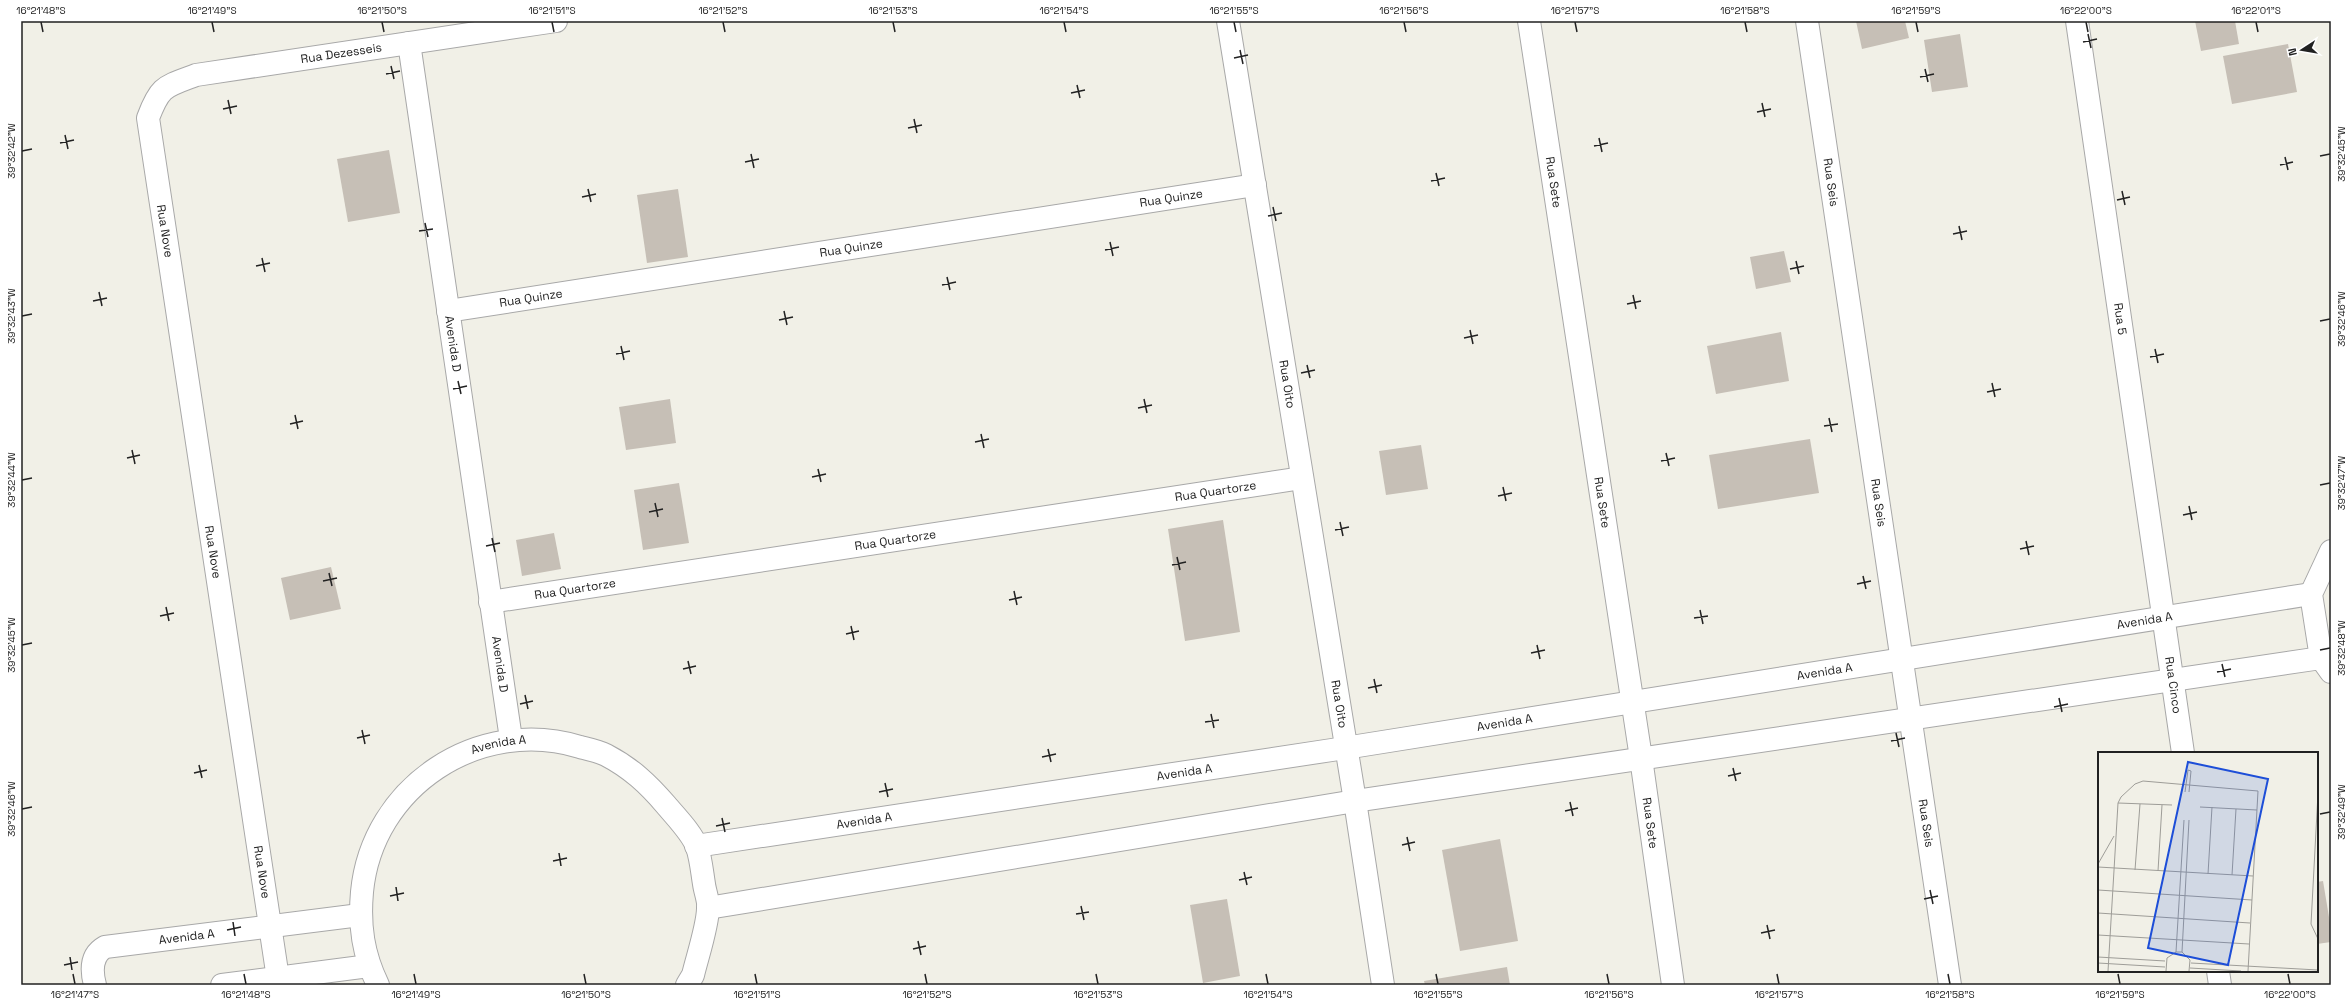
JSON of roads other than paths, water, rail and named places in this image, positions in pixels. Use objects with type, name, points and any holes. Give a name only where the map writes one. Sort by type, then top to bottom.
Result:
[{"type":"street","name":"Rua Dezesseis","points":[[148,118],[157,96],[167,86],[196,75],[556,21]]},
{"type":"street","name":"Rua Oito","points":[[1228,21],[1345,748],[1355,801],[1383,985]]},
{"type":"street","name":"Rua Sete","points":[[1529,21],[1632,702],[1642,758],[1673,985]]},
{"type":"street","name":"Rua Seis","points":[[1807,21],[1950,985]]},
{"type":"street","name":"Rua 5","points":[[2077,21],[2162,618]]},
{"type":"street","name":"Avenida D","points":[[409,43],[511,739]]},
{"type":"street","name":"Rua Nove","points":[[148,118],[278,981]]},
{"type":"street","name":"Rua Quinze","points":[[448,311],[1255,185]]},
{"type":"street","name":"Rua Quartorze","points":[[490,602],[1302,478]]},
{"type":"street","points":[[708,908],[1355,801],[2171,680],[2326,665],[2311,594],[2331,551]]},
{"type":"street","name":"Avenida A","points":[[696,846],[1345,748],[2311,594]]},
{"type":"street","name":"Rua Cinco","points":[[2162,618],[2183,752]]},
{"type":"street","name":"Avenida A","points":[[222,985],[373,976],[362,941],[360,915],[364,874],[378,833],[401,798],[432,770],[469,749],[511,739],[559,740],[605,755],[646,781],[677,818],[696,846],[708,908],[693,975],[687,985]]},
{"type":"street","name":"Avenida A","points":[[95,985],[93,959],[99,950],[105,947],[360,915]]},
{"type":"street","points":[[2218,972],[2220,985]]}]
